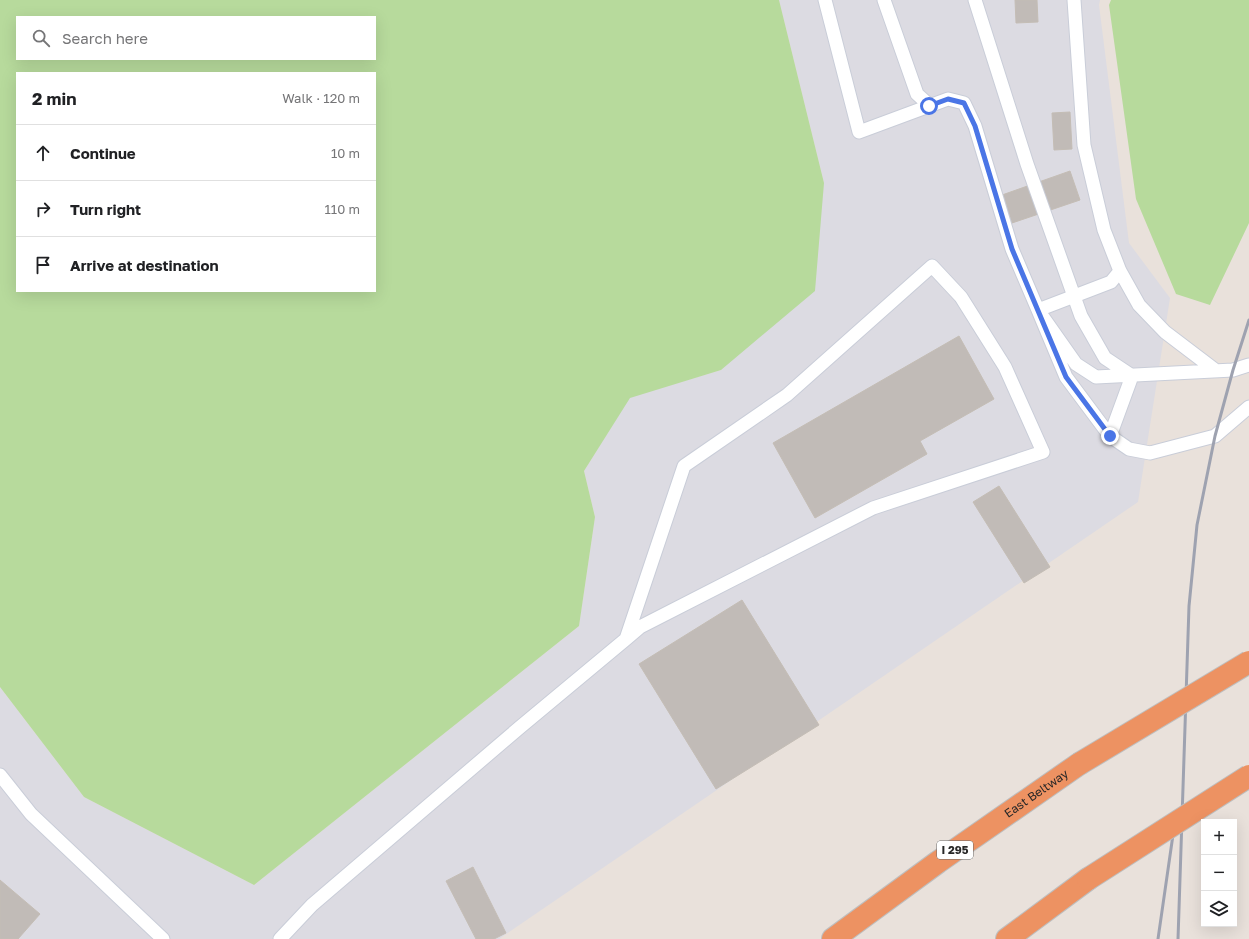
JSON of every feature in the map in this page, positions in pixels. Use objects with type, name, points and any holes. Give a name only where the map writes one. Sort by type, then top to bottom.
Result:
[{"type":"highway","name":"East Beltway","points":[[833,939],[938,862],[1079,764],[1249,662]]},
{"type":"highway","points":[[1007,939],[1088,879],[1249,776]]},
{"type":"lane","points":[[825,0],[859,132],[948,99],[964,103],[975,126],[1012,249],[1066,377],[1110,436],[1129,449],[1150,453],[1215,436],[1249,407]]},
{"type":"lane","points":[[884,0],[918,94],[929,106]]},
{"type":"lane","points":[[970,0],[980,15]]},
{"type":"lane","points":[[975,0],[1027,164],[1081,316],[1105,358],[1132,376]]},
{"type":"lane","points":[[1074,0],[1084,145],[1104,230],[1120,271],[1139,305],[1165,332],[1215,370]]},
{"type":"lane","points":[[280,939],[312,905],[519,728],[626,639],[640,627],[873,508],[1043,452],[1005,367],[961,297],[932,266],[787,395],[684,466],[626,639]]},
{"type":"lane","points":[[1038,310],[1111,282],[1120,271]]},
{"type":"lane","points":[[1038,310],[1076,364],[1096,377],[1233,370],[1249,365]]},
{"type":"lane","points":[[1110,436],[1132,376]]},
{"type":"lane","points":[[0,775],[30,814],[163,939]]},
{"type":"shaded area","points":[[779,0],[1100,0],[1099,5],[1129,243],[1170,298],[1138,502],[499,939],[0,939],[0,687],[84,797],[254,885],[579,626],[595,517],[584,471],[630,397],[721,370],[824,183]]},
{"type":"green space","points":[[0,0],[779,0],[824,183],[815,291],[721,370],[630,398],[584,471],[595,517],[579,626],[254,885],[84,797],[0,687]]},
{"type":"green space","points":[[1111,0],[1249,0],[1249,223],[1210,305],[1176,294],[1136,199],[1109,5]]},
{"type":"building","points":[[1015,0],[1037,0],[1038,22],[1016,23]]},
{"type":"building","points":[[1070,112],[1072,149],[1054,150],[1052,113]]},
{"type":"building","points":[[1070,171],[1080,200],[1012,223],[1002,195]]},
{"type":"building","points":[[959,336],[994,399],[920,441],[927,454],[815,518],[773,443]]},
{"type":"building","points":[[999,486],[1050,567],[1024,583],[973,502]]},
{"type":"building","points":[[742,600],[819,725],[716,789],[639,664]]},
{"type":"building","points":[[473,867],[506,933],[494,939],[476,939],[446,881]]},
{"type":"building","points":[[0,880],[40,914],[18,939],[0,939]]},
{"type":"railway","points":[[1178,939],[1189,606],[1197,525],[1215,436],[1233,370],[1249,320]]},
{"type":"railway","points":[[1158,939],[1176,814]]},
{"type":"route","points":[[929,106],[948,99],[964,103],[975,126],[1012,249],[1066,377],[1110,436]]}]
